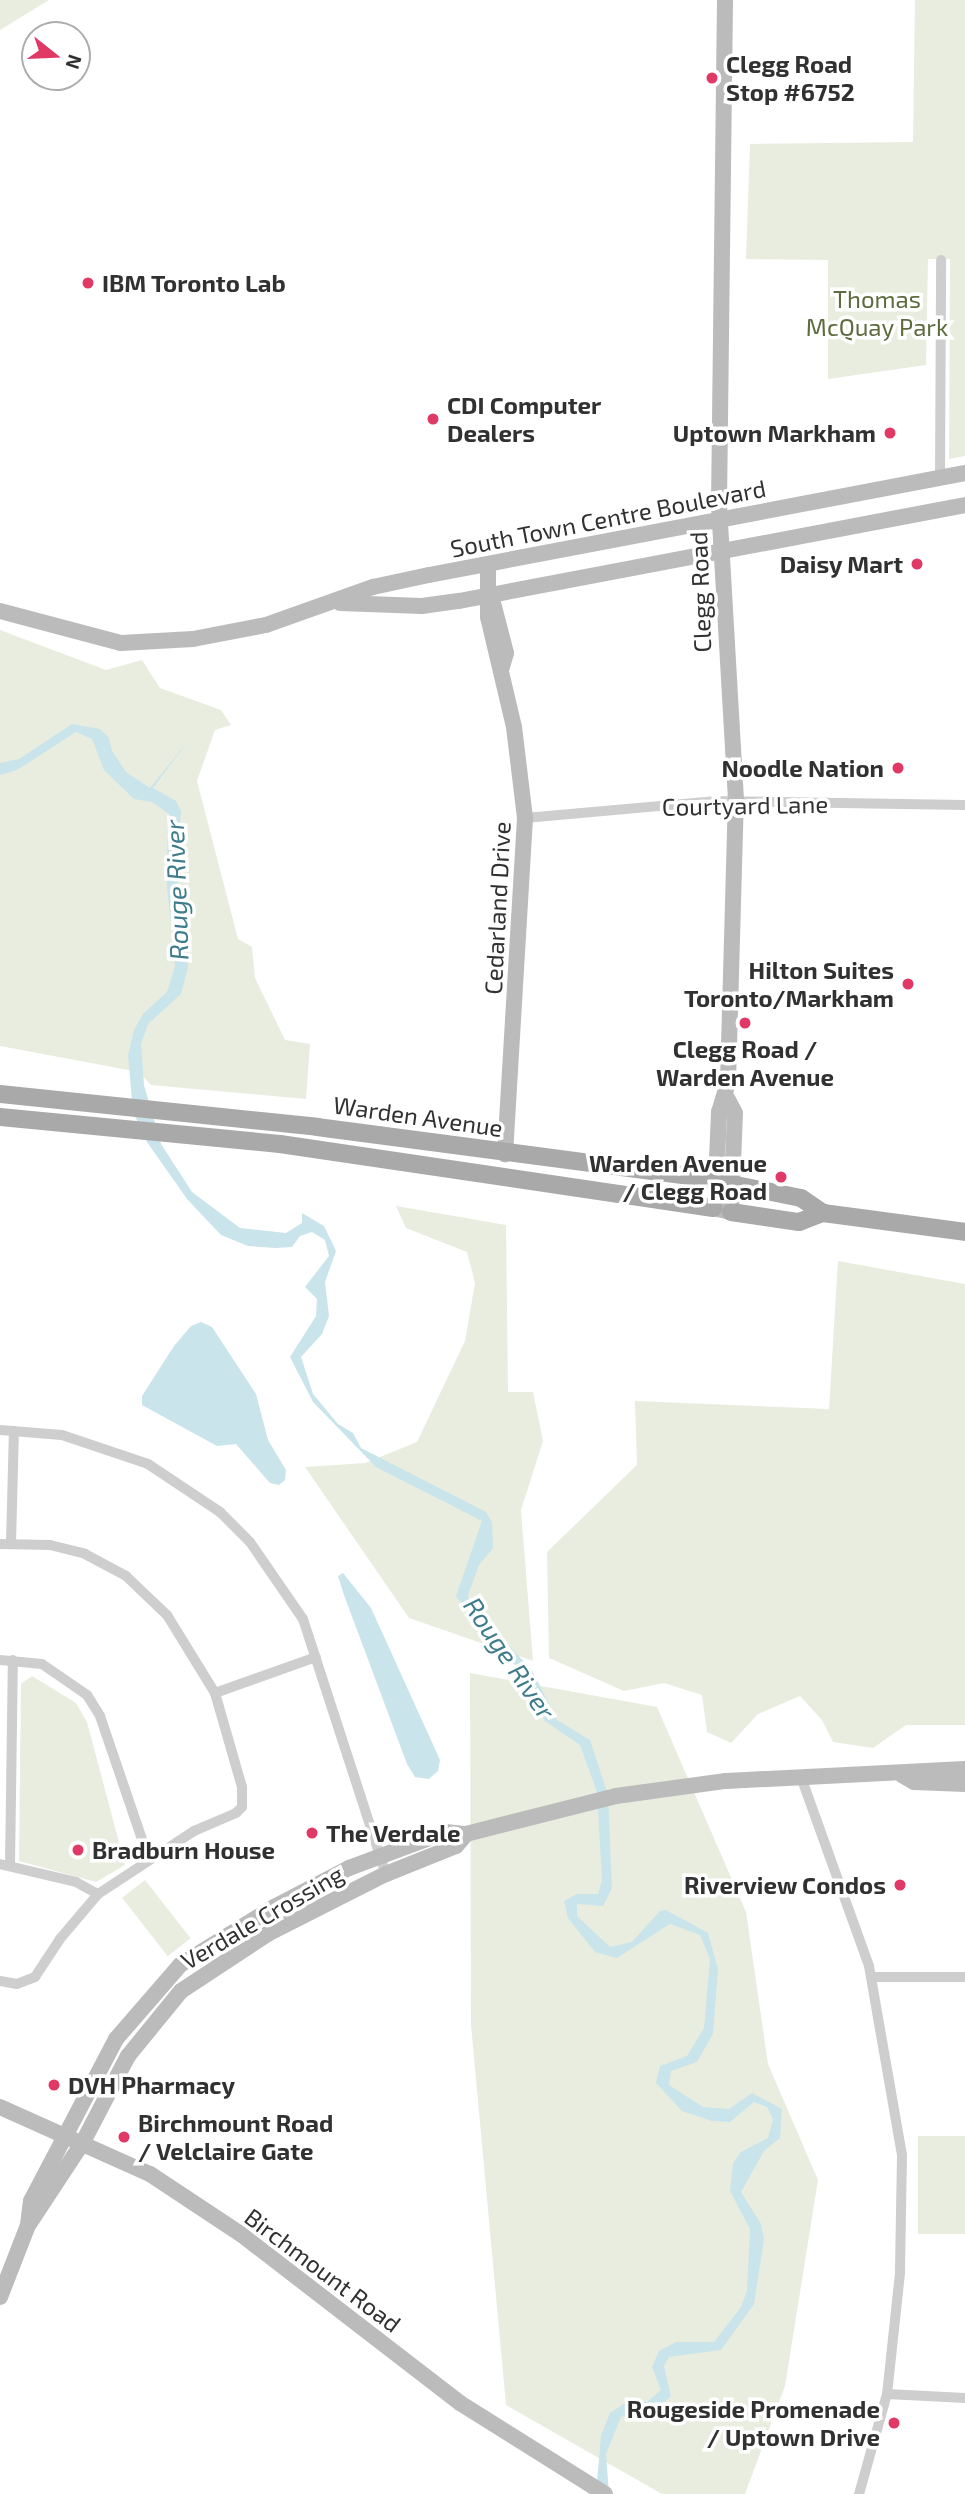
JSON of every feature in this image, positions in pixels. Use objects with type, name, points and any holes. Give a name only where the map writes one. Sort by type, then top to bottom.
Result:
[{"type":"main road","name":"Clegg Road","points":[[725,0],[720,517],[724,548],[723,620],[736,800],[727,1098],[735,1113],[725,1184],[731,1212]]},
{"type":"main road","name":"South Town Centre Boulevard","points":[[0,611],[121,643],[192,639],[266,625],[341,603],[398,582],[488,567],[720,517],[965,473]]},
{"type":"main road","points":[[341,603],[404,606],[490,593],[965,505]]},
{"type":"main road","name":"Cedarland Drive","points":[[488,567],[493,652],[502,667],[525,818],[505,1154]]},
{"type":"main road","points":[[398,582],[404,606]]},
{"type":"main road","name":"Warden Avenue","points":[[0,1094],[181,1112],[725,1184],[801,1198],[823,1213],[965,1232]]},
{"type":"main road","name":"Warden Avenue","points":[[0,1117],[181,1133],[799,1222],[823,1213]]},
{"type":"main road","points":[[902,1775],[914,1769],[965,1769]]},
{"type":"main road","points":[[902,1775],[914,1782],[965,1784]]},
{"type":"main road","name":"Verdale Crossing","points":[[0,2297],[28,2225],[32,2202],[116,2039],[180,1965],[274,1908],[380,1856],[446,1832],[466,1834],[589,1802],[670,1787],[802,1777],[902,1775]]},
{"type":"main road","name":"Verdale Crossing","points":[[28,2225],[83,2142],[128,2056],[181,1991],[270,1933],[386,1874],[456,1846],[466,1834]]},
{"type":"main road","name":"Birchmount Road","points":[[0,2107],[67,2134],[150,2174],[242,2235],[460,2403],[539,2456],[605,2494]]},
{"type":"street","points":[[940,477],[941,260]]},
{"type":"street","name":"Courtyard Lane","points":[[525,818],[736,800],[965,805]]},
{"type":"street","name":"Clegg Road","points":[[713,1208],[725,1184]]},
{"type":"street","points":[[0,1430],[62,1435],[148,1464],[187,1487],[250,1542],[303,1619],[386,1874]]},
{"type":"street","points":[[0,1981],[17,1984],[35,1977],[60,1939],[98,1894],[149,1860],[242,1807],[242,1787],[215,1693],[184,1637],[126,1576],[62,1548],[6,1544],[13,1489],[14,1430]]},
{"type":"street","points":[[0,1489],[13,1489]]},
{"type":"street","points":[[215,1693],[316,1657]]},
{"type":"street","points":[[0,1660],[41,1664],[87,1695],[100,1716],[149,1860]]},
{"type":"street","points":[[13,1660],[5,1865],[76,1882],[98,1894]]},
{"type":"street","points":[[802,1777],[871,1977],[902,2155],[900,2273],[887,2394],[859,2494]]},
{"type":"street","points":[[871,1977],[965,1977]]},
{"type":"street","points":[[887,2394],[965,2398]]},
{"type":"green space","points":[[0,0],[49,0],[0,30]]},
{"type":"green space","name":"Thomas McQuay Park","points":[[915,0],[965,0],[965,456],[949,459],[950,259],[928,259],[926,365],[828,379],[828,260],[746,259],[750,144],[913,142]]},
{"type":"green space","points":[[0,630],[106,670],[142,660],[160,688],[221,710],[231,725],[215,730],[197,781],[238,939],[252,947],[255,978],[285,1040],[310,1044],[306,1099],[151,1085],[139,1072],[0,1046]]},
{"type":"green space","points":[[396,1206],[506,1225],[508,1392],[533,1392],[543,1441],[521,1510],[533,1661],[409,1618],[305,1467],[365,1463],[417,1442],[465,1341],[475,1283],[467,1252],[406,1228]]},
{"type":"green space","points":[[838,1261],[965,1284],[965,1725],[906,1725],[873,1748],[833,1742],[822,1720],[800,1696],[758,1714],[731,1743],[707,1732],[702,1695],[664,1683],[624,1691],[549,1658],[547,1552],[637,1465],[635,1401],[829,1409]]},
{"type":"green space","points":[[470,1673],[657,1707],[746,1912],[768,2064],[818,2180],[785,2386],[745,2494],[662,2494],[506,2405],[471,2025]]},
{"type":"green space","points":[[32,1676],[76,1703],[87,1722],[125,1865],[96,1882],[19,1861],[21,1684]]},
{"type":"green space","points":[[145,1880],[191,1938],[168,1956],[122,1898]]},
{"type":"green space","points":[[918,2136],[965,2136],[965,2234],[918,2234]]},
{"type":"water","name":"Rouge River","points":[[72,724],[100,729],[109,738],[112,751],[126,772],[150,788],[188,741],[153,788],[176,801],[181,811],[177,869],[181,907],[175,926],[187,925],[188,967],[181,994],[148,1024],[141,1044],[144,1085],[161,1144],[192,1192],[240,1228],[286,1233],[302,1223],[302,1213],[324,1226],[336,1251],[325,1282],[329,1316],[322,1334],[301,1357],[313,1394],[338,1424],[353,1433],[361,1448],[486,1512],[492,1522],[493,1548],[479,1565],[468,1595],[470,1604],[532,1670],[557,1720],[590,1740],[608,1795],[612,1888],[603,1906],[577,1904],[577,1916],[610,1947],[632,1942],[660,1911],[666,1910],[708,1933],[718,1969],[713,2034],[697,2062],[671,2071],[669,2085],[703,2107],[729,2109],[752,2093],[782,2109],[780,2138],[764,2151],[741,2192],[761,2224],[764,2239],[754,2304],[721,2350],[669,2357],[664,2366],[671,2396],[655,2411],[648,2416],[629,2413],[621,2417],[606,2454],[609,2494],[597,2482],[601,2436],[610,2413],[625,2403],[647,2402],[661,2390],[652,2367],[659,2351],[676,2342],[714,2342],[741,2307],[747,2291],[750,2229],[730,2191],[733,2163],[741,2152],[768,2138],[773,2119],[767,2107],[754,2102],[730,2122],[712,2121],[682,2111],[656,2083],[660,2066],[687,2056],[704,2028],[710,1959],[700,1935],[670,1924],[617,1958],[595,1952],[568,1918],[564,1901],[577,1894],[598,1894],[602,1880],[597,1792],[580,1745],[545,1721],[521,1670],[502,1654],[456,1596],[482,1521],[376,1467],[313,1402],[290,1357],[316,1316],[317,1299],[305,1287],[329,1256],[325,1240],[312,1232],[300,1236],[292,1247],[275,1248],[248,1246],[221,1235],[187,1199],[147,1142],[133,1112],[128,1055],[134,1030],[143,1014],[167,992],[175,966],[166,876],[169,814],[152,802],[134,799],[104,770],[92,739],[76,732],[17,770],[0,775],[0,763],[19,759]]},
{"type":"water","points":[[201,1322],[212,1327],[256,1394],[268,1440],[286,1470],[285,1480],[279,1485],[270,1483],[236,1444],[217,1446],[142,1405],[142,1396],[174,1346],[191,1326]]},
{"type":"water","points":[[343,1573],[371,1608],[440,1760],[438,1771],[429,1779],[415,1777],[407,1764],[344,1595],[338,1576]]},
{"type":"place","name":"Clegg Road Stop #6752","points":[[712,78]]},
{"type":"place","name":"IBM Toronto Lab","points":[[88,283]]},
{"type":"place","name":"CDI Computer Dealers","points":[[433,419]]},
{"type":"place","name":"Uptown Markham","points":[[890,433]]},
{"type":"place","name":"Daisy Mart","points":[[917,564]]},
{"type":"place","name":"Noodle Nation","points":[[898,768]]},
{"type":"place","name":"Hilton Suites Toronto/Markham","points":[[908,984]]},
{"type":"place","name":"Clegg Road / Warden Avenue","points":[[745,1023]]},
{"type":"place","name":"Warden Avenue / Clegg Road","points":[[781,1177]]},
{"type":"place","name":"The Verdale","points":[[312,1833]]},
{"type":"place","name":"Bradburn House","points":[[78,1850]]},
{"type":"place","name":"Riverview Condos","points":[[900,1885]]},
{"type":"place","name":"DVH Pharmacy","points":[[54,2085]]},
{"type":"place","name":"Birchmount Road / Velclaire Gate","points":[[124,2137]]},
{"type":"place","name":"Rougeside Promenade / Uptown Drive","points":[[894,2423]]}]
